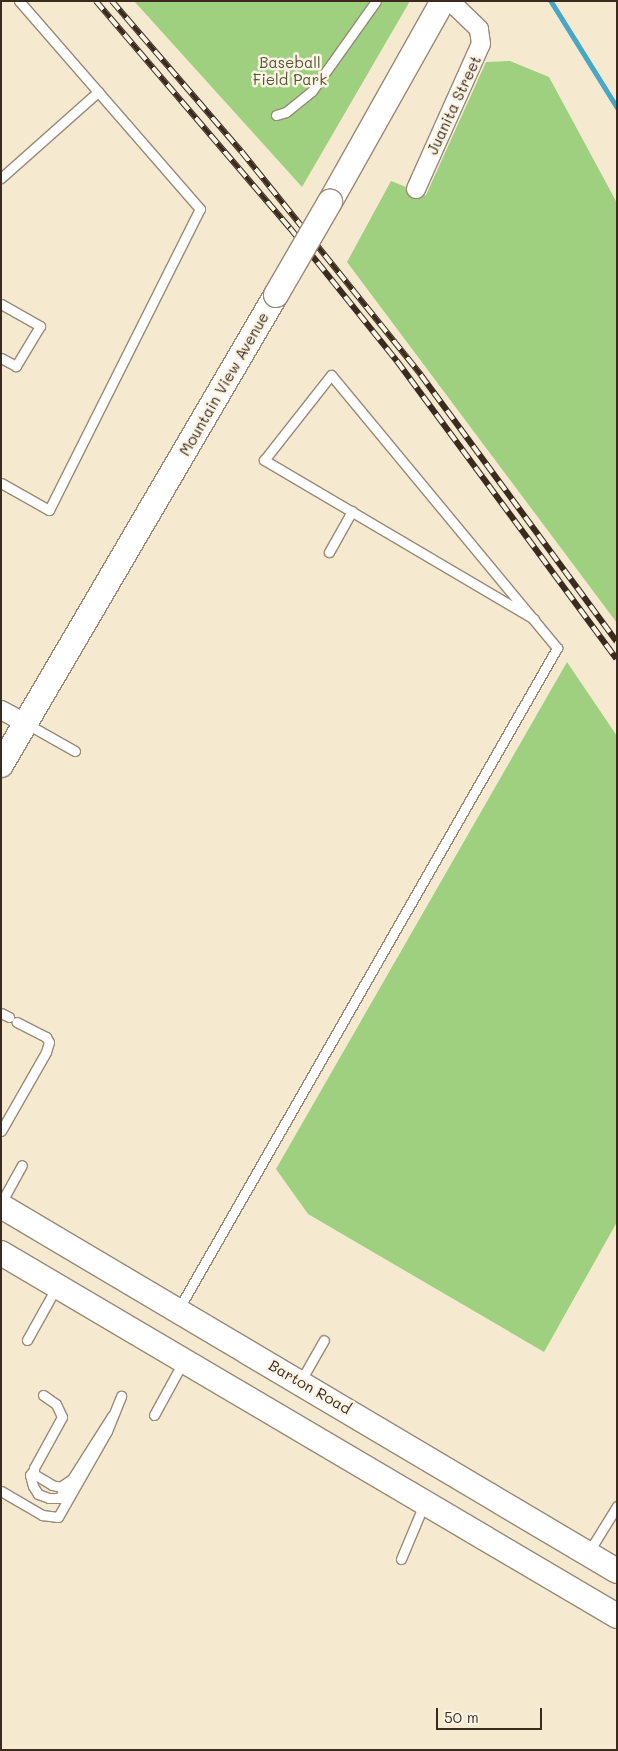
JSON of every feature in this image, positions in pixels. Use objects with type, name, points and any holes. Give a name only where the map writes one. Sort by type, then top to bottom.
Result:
[{"type":"main road","name":"Mountain View Avenue","points":[[1,765],[330,202],[443,1]]},
{"type":"main road","name":"Barton Road","points":[[1,1204],[617,1571]]},
{"type":"main road","points":[[1,1253],[617,1616]]},
{"type":"street","name":"Juanita Street","points":[[416,189],[481,44],[478,29],[450,1]]},
{"type":"street","points":[[1,710],[25,724]]},
{"type":"lane","points":[[1,483],[49,510],[200,209],[19,1]]},
{"type":"lane","points":[[276,115],[286,112],[312,91],[376,1]]},
{"type":"lane","points":[[1,178],[98,92]]},
{"type":"lane","points":[[1,304],[40,326],[16,366],[1,358]]},
{"type":"lane","points":[[178,1310],[558,648],[534,619],[331,375],[264,460],[534,619]]},
{"type":"lane","points":[[329,552],[352,512]]},
{"type":"lane","points":[[25,724],[75,751]]},
{"type":"lane","points":[[1,1131],[46,1052],[48,1042],[46,1037],[9,1017]]},
{"type":"lane","points":[[1,1204],[22,1165]]},
{"type":"lane","points":[[27,1340],[57,1286]]},
{"type":"lane","points":[[300,1382],[324,1340]]},
{"type":"lane","points":[[154,1415],[184,1360]]},
{"type":"lane","points":[[43,1395],[56,1404],[62,1417],[30,1475],[33,1486],[38,1494],[49,1498],[59,1498],[112,1416]]},
{"type":"lane","points":[[1,1492],[42,1515],[58,1517],[107,1431],[121,1396]]},
{"type":"lane","points":[[34,1468],[34,1474],[42,1480],[60,1487],[72,1479]]},
{"type":"lane","points":[[401,1559],[424,1503]]},
{"type":"lane","points":[[588,1554],[617,1506]]},
{"type":"green space","name":"Baseball Field Park","points":[[134,1],[410,1],[302,187]]},
{"type":"green space","points":[[510,61],[549,77],[617,203],[617,623],[347,262],[391,181],[426,195],[486,62]]},
{"type":"green space","points":[[567,662],[617,736],[617,1222],[544,1352],[308,1214],[276,1169]]},
{"type":"waterway","points":[[551,1],[617,107]]},
{"type":"railway","points":[[96,1],[290,228],[397,361],[617,659]]},
{"type":"railway","points":[[112,1],[242,152],[421,375],[617,642]]}]
